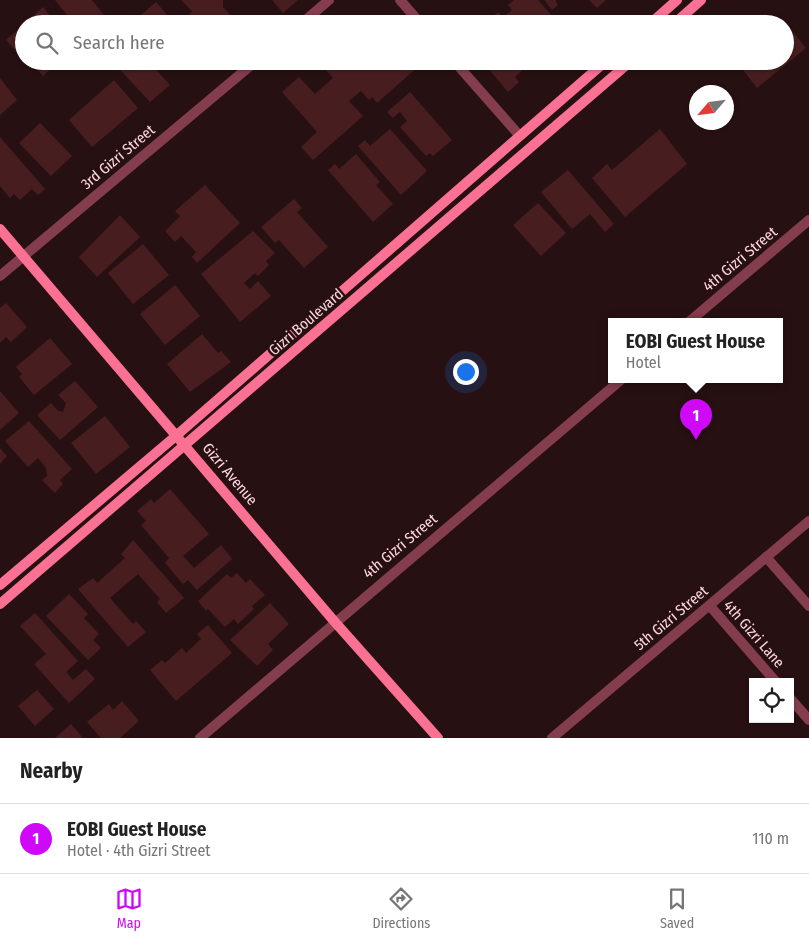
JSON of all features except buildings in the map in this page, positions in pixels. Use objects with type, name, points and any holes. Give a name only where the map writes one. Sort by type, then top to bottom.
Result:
[{"type":"main road","points":[[660,15],[678,0]]},
{"type":"main road","points":[[684,15],[701,0]]},
{"type":"main road","name":"Gizri Boulevard","points":[[0,586],[177,435],[595,70]]},
{"type":"main road","name":"Gizri Boulevard","points":[[0,604],[621,70]]},
{"type":"main road","name":"Gizri Avenue","points":[[0,229],[334,621],[438,738]]},
{"type":"street","points":[[312,15],[329,0]]},
{"type":"street","points":[[400,0],[413,15]]},
{"type":"street","name":"3rd Gizri Street","points":[[0,276],[245,70]]},
{"type":"street","points":[[462,70],[519,135]]},
{"type":"street","name":"4th Gizri Street","points":[[694,318],[809,220]]},
{"type":"street","name":"4th Gizri Street","points":[[200,738],[334,621],[617,383]]},
{"type":"street","name":"5th Gizri Street","points":[[552,738],[809,521]]},
{"type":"street","points":[[766,557],[809,606]]},
{"type":"street","name":"4th Gizri Lane","points":[[710,606],[773,678]]},
{"type":"street","points":[[794,703],[809,720]]},
{"type":"place","name":"EOBI Guest House","points":[[696,440]]}]
